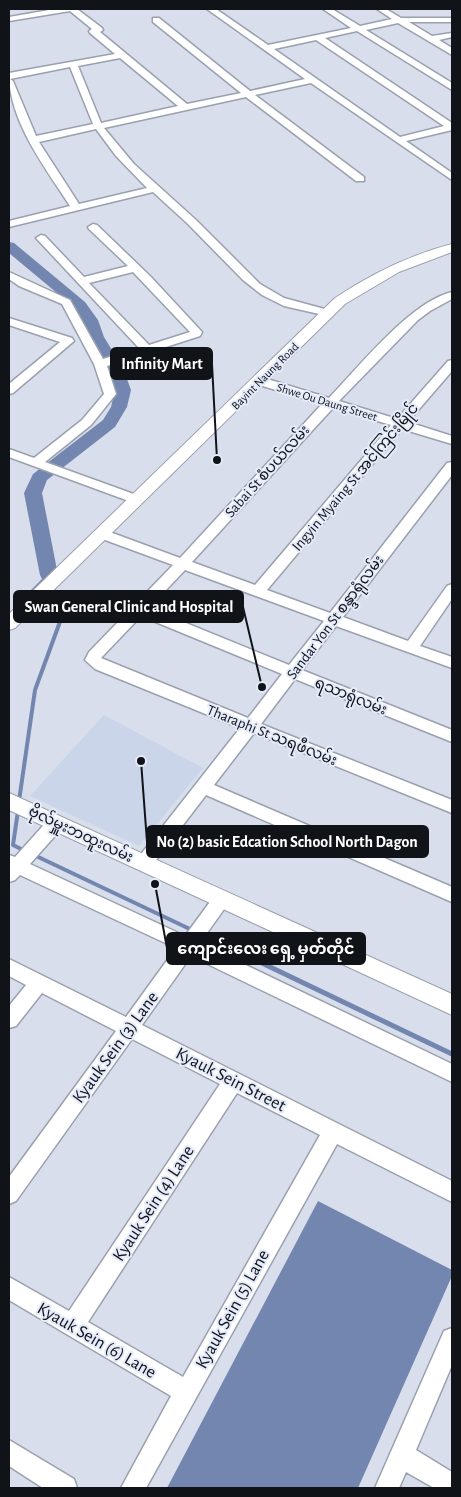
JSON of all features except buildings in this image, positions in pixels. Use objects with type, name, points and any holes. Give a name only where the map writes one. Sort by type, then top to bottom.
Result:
[{"type":"main road","name":"Bayint Naung Road","points":[[9,624],[340,301],[363,285],[407,262],[452,248]]},
{"type":"main road","name":"ဗိုလ်မှူးဘထူးလမ်း","points":[[10,803],[50,830],[144,863],[452,1005]]},
{"type":"street","points":[[9,19],[68,9]]},
{"type":"street","points":[[72,9],[121,55],[186,108]]},
{"type":"street","points":[[211,9],[452,177]]},
{"type":"street","points":[[327,9],[452,87]]},
{"type":"street","points":[[381,9],[452,52]]},
{"type":"street","points":[[437,12],[451,20]]},
{"type":"street","points":[[156,20],[360,180]]},
{"type":"street","points":[[266,48],[399,20],[451,20]]},
{"type":"street","points":[[432,39],[452,34]]},
{"type":"street","points":[[317,37],[452,127]]},
{"type":"street","points":[[9,76],[121,55]]},
{"type":"street","points":[[73,64],[99,126],[123,159],[266,293],[281,301],[328,313]]},
{"type":"street","points":[[33,140],[313,80]]},
{"type":"street","points":[[9,81],[33,140],[76,208]]},
{"type":"street","points":[[398,140],[452,127]]},
{"type":"street","points":[[9,224],[154,189]]},
{"type":"street","points":[[93,227],[196,332],[196,334],[109,361]]},
{"type":"street","points":[[41,238],[146,349]]},
{"type":"street","points":[[82,281],[135,268]]},
{"type":"street","points":[[9,275],[23,284],[66,302],[109,361],[110,394],[104,404],[41,464]]},
{"type":"street","name":"Sabai St စံပယ်လမ်း","points":[[93,660],[94,656],[183,564],[330,403],[421,311],[452,295]]},
{"type":"street","points":[[9,321],[68,341],[11,386]]},
{"type":"street","name":"Ingyin Myaing St အင်ကြင်းမြိုင်","points":[[258,591],[452,364]]},
{"type":"street","name":"Shwe Ou Daung Street","points":[[260,381],[452,440]]},
{"type":"street","points":[[9,453],[137,500]]},
{"type":"street","name":"Sandar Yon St စန္ဒာရုံလမ်း","points":[[144,863],[452,466]]},
{"type":"street","points":[[102,534],[452,663]]},
{"type":"street","points":[[411,648],[452,589]]},
{"type":"street","name":"ရသာရုံလမ်း","points":[[139,610],[452,736]]},
{"type":"street","name":"Tharaphi St သရဖီလမ်း","points":[[93,660],[100,665],[452,807]]},
{"type":"street","points":[[203,787],[452,895]]},
{"type":"street","points":[[50,830],[15,865],[188,945],[452,1073]]},
{"type":"street","name":"Kyauk Sein (3) Lane","points":[[9,1194],[221,900]]},
{"type":"street","name":"Kyauk Sein Street","points":[[9,967],[452,1192]]},
{"type":"street","points":[[9,1020],[39,982]]},
{"type":"street","name":"Kyauk Sein (4) Lane","points":[[72,1326],[233,1081]]},
{"type":"street","name":"Kyauk Sein (5) Lane","points":[[133,1488],[333,1131]]},
{"type":"street","name":"Kyauk Sein (6) Lane","points":[[9,1288],[186,1392]]},
{"type":"street","points":[[387,1488],[452,1338]]},
{"type":"street","points":[[9,1452],[65,1488]]},
{"type":"street","points":[[401,1455],[452,1485]]},
{"type":"shaded area","points":[[104,715],[203,768],[139,846],[30,796]]},
{"type":"water","points":[[318,1201],[452,1270],[452,1276],[358,1488],[167,1488]]},
{"type":"waterway","points":[[9,246],[80,305],[90,320],[96,337],[115,368],[123,390],[119,407],[109,423],[39,478],[33,493],[49,575]]},
{"type":"waterway","points":[[25,599],[49,575],[50,579]]},
{"type":"waterway","points":[[19,801],[35,690],[61,619],[59,605],[52,585]]},
{"type":"waterway","points":[[18,811],[13,845],[25,851]]},
{"type":"waterway","points":[[34,855],[194,931]]},
{"type":"waterway","points":[[201,934],[249,957]]},
{"type":"waterway","points":[[247,956],[452,1054]]},
{"type":"place","name":"Infinity Mart","points":[[217,460]]},
{"type":"place","name":"Swan General Clinic and Hospital","points":[[262,687]]},
{"type":"place","name":"No (2) basic Edcation School North Dagon","points":[[141,761]]},
{"type":"place","name":"ကျောင်းလေး ရှေ့ မှတ်တိုင်","points":[[155,884]]}]
